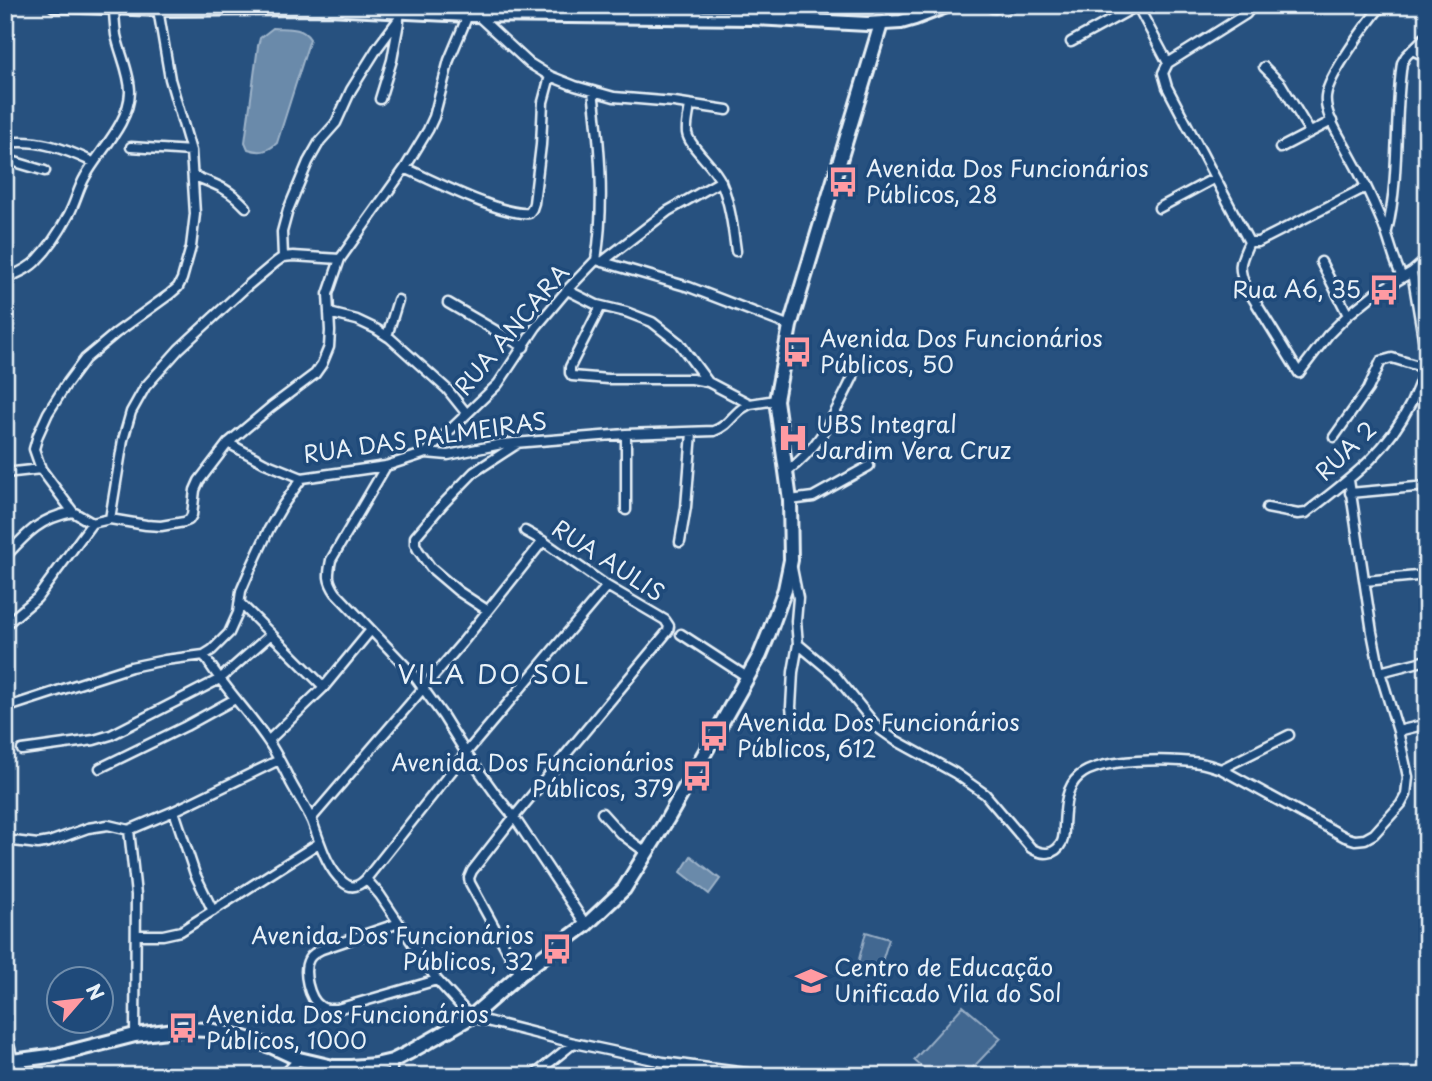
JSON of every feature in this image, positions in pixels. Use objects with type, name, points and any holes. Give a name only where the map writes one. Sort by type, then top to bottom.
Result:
[{"type":"street","points":[[55,5],[158,9],[327,8],[400,15],[752,18],[881,24],[915,18],[949,5]]},
{"type":"street","points":[[746,5],[752,18]]},
{"type":"street","points":[[988,5],[992,8],[1003,5]]},
{"type":"street","points":[[1249,242],[1167,87],[1163,73],[1168,63],[1246,14],[1254,5]]},
{"type":"street","points":[[1382,5],[1360,34],[1328,88],[1326,102],[1332,121],[1386,233],[1402,277]]},
{"type":"street","points":[[1071,43],[1137,6],[1168,63]]},
{"type":"street","points":[[5,279],[26,269],[44,252],[68,216],[93,162],[110,142],[128,103],[130,92],[116,33],[114,8]]},
{"type":"street","points":[[92,523],[73,512],[41,470],[34,449],[48,413],[85,359],[170,294],[182,279],[191,247],[195,214],[194,176],[191,150],[170,79],[158,9]]},
{"type":"street","points":[[380,99],[392,60],[400,15]]},
{"type":"street","points":[[283,257],[282,232],[308,162],[320,141],[336,123],[362,71],[400,15]]},
{"type":"street","points":[[472,15],[529,63],[550,76],[614,97],[727,110]]},
{"type":"street","points":[[5,625],[37,598],[92,523],[110,519],[161,526],[189,520],[199,481],[228,443],[315,374],[329,347],[328,294],[340,259],[405,169],[428,130],[449,60],[472,15]]},
{"type":"street","points":[[793,724],[791,707],[798,644],[798,598],[791,560],[790,500],[776,400],[790,326],[881,24]]},
{"type":"street","points":[[1386,233],[1392,207],[1403,61],[1427,34]]},
{"type":"street","points":[[1412,50],[1427,57]]},
{"type":"street","points":[[1264,67],[1281,84],[1310,132]]},
{"type":"street","points":[[405,169],[484,203],[522,214],[529,213],[533,209],[541,145],[542,103],[550,76]]},
{"type":"street","points":[[593,91],[601,170],[599,261],[689,287],[790,326]]},
{"type":"street","points":[[690,106],[687,134],[690,142],[707,160],[721,181],[736,251]]},
{"type":"street","points":[[1280,148],[1332,121]]},
{"type":"street","points":[[5,143],[52,145],[93,162]]},
{"type":"street","points":[[131,147],[191,150]]},
{"type":"street","points":[[5,159],[45,171]]},
{"type":"street","points":[[194,176],[233,193],[246,207]]},
{"type":"street","points":[[1159,208],[1215,178]]},
{"type":"street","name":"RUA ANCARA","points":[[426,453],[498,384],[536,327],[567,290],[599,261],[668,211],[721,181]]},
{"type":"street","points":[[1249,242],[1258,242],[1366,187]]},
{"type":"street","points":[[1249,242],[1241,260],[1240,271],[1245,285],[1299,373],[1328,335],[1348,315],[1374,294],[1412,272],[1427,258]]},
{"type":"street","points":[[110,519],[123,440],[131,412],[145,387],[179,349],[283,257],[340,259]]},
{"type":"street","points":[[1321,262],[1348,315]]},
{"type":"street","name":"RUA 2","points":[[1267,508],[1306,513],[1349,480],[1380,451],[1401,423],[1425,368],[1425,344],[1412,272]]},
{"type":"street","points":[[567,290],[601,306],[626,312],[652,323],[679,343],[708,382]]},
{"type":"street","points":[[387,336],[398,300]]},
{"type":"street","points":[[448,303],[524,347]]},
{"type":"street","points":[[601,306],[570,368],[572,376],[608,379],[680,378],[708,382],[750,404],[776,400]]},
{"type":"street","points":[[329,313],[357,320],[387,336],[447,389],[467,414]]},
{"type":"street","points":[[1334,437],[1368,389],[1381,361],[1392,358],[1425,368]]},
{"type":"street","points":[[786,472],[803,459],[821,437],[853,377]]},
{"type":"street","name":"RUA DAS PALMEIRAS","points":[[228,443],[265,463],[302,478],[386,466],[426,453],[448,454],[520,443],[721,429],[750,404]]},
{"type":"street","points":[[680,542],[686,507],[692,433]]},
{"type":"street","points":[[626,434],[626,510]]},
{"type":"street","points":[[487,610],[458,591],[432,568],[418,550],[415,537],[474,472],[520,443]]},
{"type":"street","points":[[386,466],[331,560],[328,576],[330,584],[400,659],[424,689],[586,925]]},
{"type":"street","points":[[790,500],[813,497],[869,467]]},
{"type":"street","points":[[5,473],[41,470]]},
{"type":"street","points":[[5,708],[131,667],[204,655],[220,643],[229,633],[240,603],[241,591],[269,529],[302,478]]},
{"type":"street","points":[[798,644],[835,675],[878,728],[955,773],[985,794],[1037,852],[1053,852],[1063,840],[1065,808],[1070,788],[1079,776],[1095,767],[1150,761],[1202,763],[1221,769],[1345,837],[1365,839],[1374,834],[1401,804],[1406,795],[1408,777],[1372,632],[1349,480]]},
{"type":"street","points":[[1350,493],[1427,486]]},
{"type":"street","points":[[5,557],[37,524],[73,512]]},
{"type":"street","name":"RUA AULIS","points":[[514,817],[668,631],[669,626],[525,531]]},
{"type":"street","points":[[311,819],[424,689],[543,541]]},
{"type":"street","points":[[5,1027],[9,1061],[79,1050],[135,1035],[183,1029],[210,1030],[242,1037],[274,1047],[299,1059],[333,1067],[351,1067],[392,1061],[471,1017],[520,974],[586,925],[624,889],[760,655],[785,589],[791,560]]},
{"type":"street","points":[[1365,581],[1427,575]]},
{"type":"street","points":[[204,655],[268,741],[311,819],[332,869],[347,886],[354,887],[366,879],[466,753],[607,586]]},
{"type":"street","points":[[240,603],[324,687]]},
{"type":"street","points":[[268,741],[324,687],[371,630]]},
{"type":"street","points":[[681,634],[747,677]]},
{"type":"street","points":[[22,750],[94,740],[111,734],[220,679],[270,635]]},
{"type":"street","points":[[1380,672],[1427,660]]},
{"type":"street","points":[[100,768],[235,699]]},
{"type":"street","points":[[1398,731],[1427,724]]},
{"type":"street","points":[[1221,769],[1289,735]]},
{"type":"street","points":[[5,839],[38,844],[100,826],[129,830],[279,760]]},
{"type":"street","points":[[174,811],[195,874],[213,911]]},
{"type":"street","points":[[602,813],[620,833],[647,853]]},
{"type":"street","points":[[514,817],[469,878],[520,974]]},
{"type":"street","points":[[129,830],[135,895],[135,1035]]},
{"type":"street","points":[[136,935],[174,933],[192,925],[319,843]]},
{"type":"street","points":[[366,879],[380,895],[437,980],[471,1017],[574,1043],[685,1065],[769,1076]]},
{"type":"street","points":[[399,923],[313,954],[307,962],[306,972],[314,1000],[321,1007],[337,1009],[437,980]]},
{"type":"street","points":[[533,1076],[574,1043]]},
{"type":"street","points":[[283,1076],[299,1059]]},
{"type":"street","points":[[392,1061],[392,1076]]},
{"type":"street","points":[[671,1076],[685,1065]]},
{"type":"shaded area","points":[[273,28],[298,30],[310,39],[277,143],[267,150],[256,151],[248,149],[245,142],[258,46],[260,38]]},
{"type":"shaded area","points":[[691,856],[720,879],[709,894],[681,872]]},
{"type":"shaded area","points":[[866,932],[889,939],[878,974],[857,967]]},
{"type":"shaded area","points":[[963,1006],[1001,1038],[965,1076],[932,1076],[914,1060]]},
{"type":"waterway","points":[[1006,15],[1025,5]]},
{"type":"place","name":"Avenida Dos Funcionários Públicos, 28","points":[[843,182]]},
{"type":"place","name":"Rua A6, 35","points":[[1384,290]]},
{"type":"place","name":"Avenida Dos Funcionários Públicos, 50","points":[[797,352]]},
{"type":"place","name":"UBS Integral Jardim Vera Cruz","points":[[793,438]]},
{"type":"place","name":"Avenida Dos Funcionários Públicos, 612","points":[[714,736]]},
{"type":"place","name":"Avenida Dos Funcionários Públicos, 379","points":[[697,776]]},
{"type":"place","name":"Avenida Dos Funcionários Públicos, 32","points":[[557,949]]},
{"type":"place","name":"Centro de Educação Unificado Vila do Sol","points":[[811,981]]},
{"type":"place","name":"Avenida Dos Funcionários Públicos, 1000","points":[[183,1028]]},
{"type":"district","name":"VILA DO SOL","points":[[494,675]]}]
